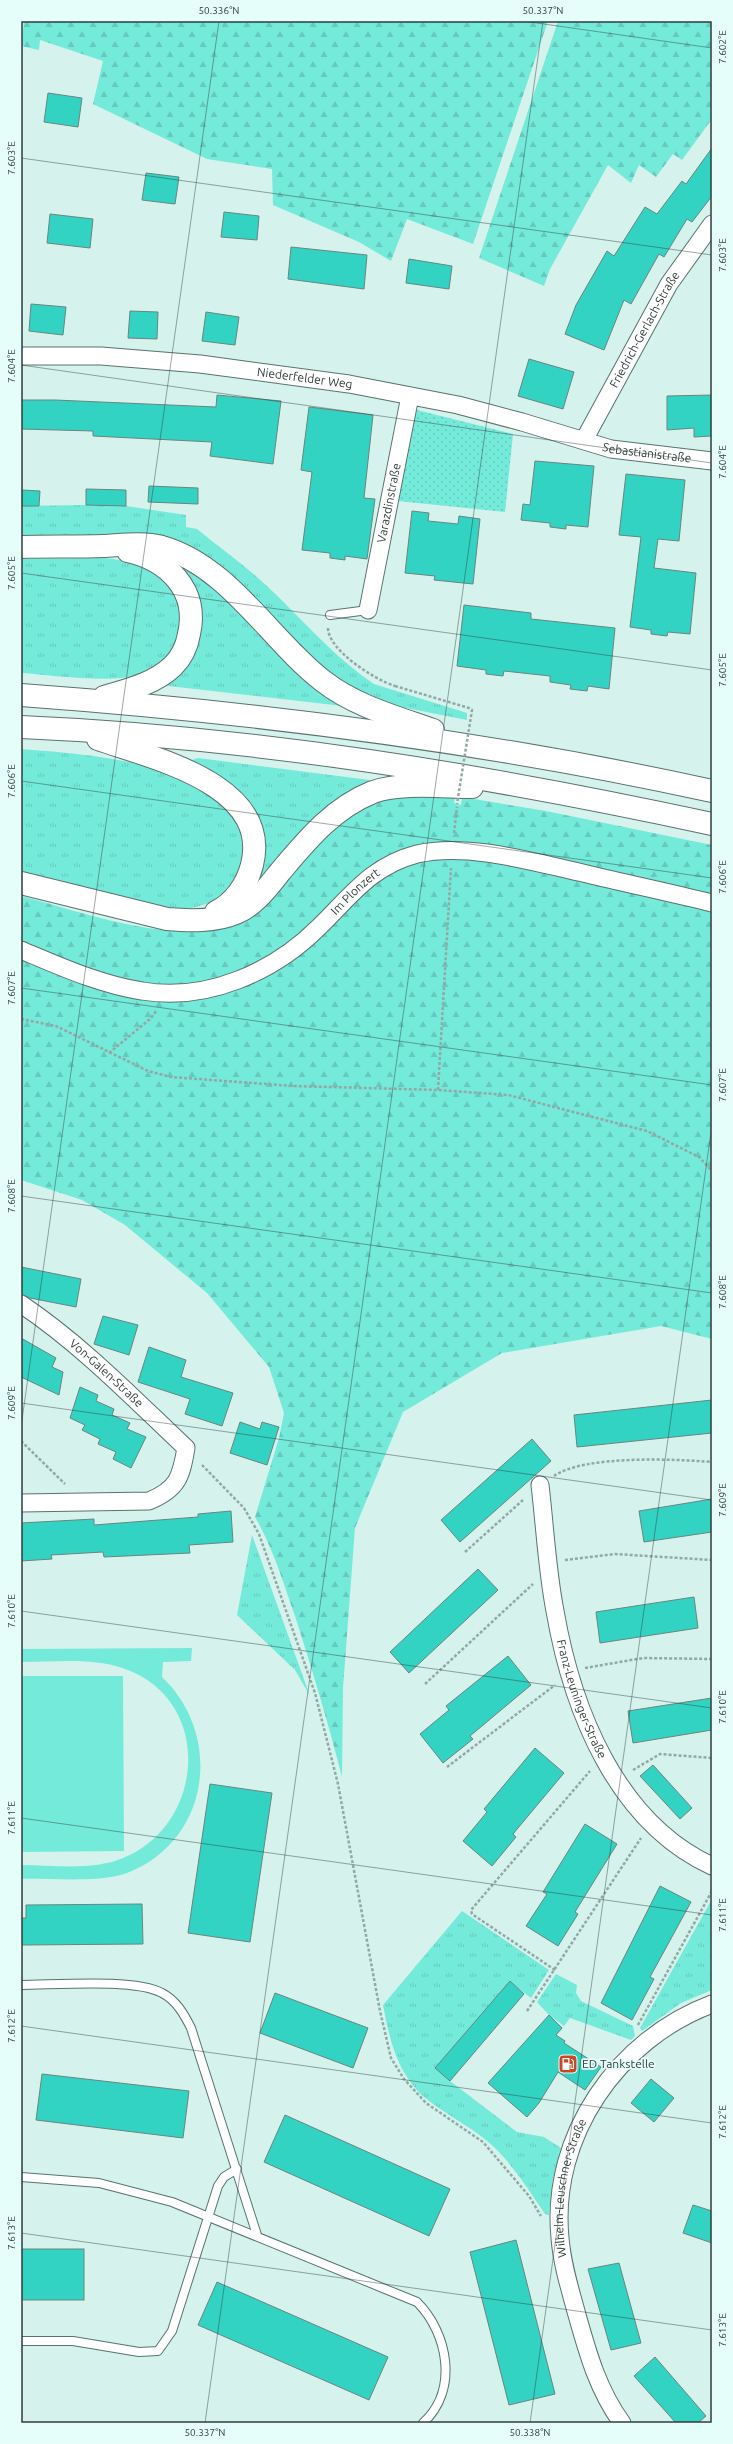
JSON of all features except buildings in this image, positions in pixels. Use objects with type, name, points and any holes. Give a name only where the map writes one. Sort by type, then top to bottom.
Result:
[{"type":"highway","points":[[21,546],[152,545],[190,559],[217,577],[303,664],[324,682],[354,700],[386,714],[483,748]]},
{"type":"highway","points":[[94,700],[135,687],[163,674],[181,655],[191,624],[186,592],[179,579],[168,569],[140,555],[103,546]]},
{"type":"highway","points":[[21,695],[94,700],[344,727],[483,748],[712,791]]},
{"type":"highway","points":[[21,727],[72,730],[290,750],[433,770],[523,786],[712,824]]},
{"type":"highway","points":[[72,730],[187,770],[222,790],[244,815],[251,830],[254,845],[250,873],[240,892],[227,906],[200,919]]},
{"type":"highway","points":[[21,883],[153,916],[180,920],[230,915],[243,910],[260,895],[326,821],[352,802],[374,792],[398,787],[523,786]]},
{"type":"street","name":"Friedrich-Gerlach-Straße","points":[[584,440],[669,284],[712,226]]},
{"type":"street","name":"Niederfelder Weg","points":[[21,356],[101,356],[200,364],[349,384],[465,407],[584,440]]},
{"type":"street","name":"Varazdinstraße","points":[[368,610],[410,396]]},
{"type":"street","name":"Sebastianistraße","points":[[584,440],[611,449],[712,461]]},
{"type":"street","name":"Im Plonzert","points":[[21,950],[122,987],[164,993],[179,993],[232,982],[270,967],[303,942],[371,875],[404,858],[419,854],[451,852],[515,858],[712,904]]},
{"type":"street","name":"Von-Galen-Straße","points":[[21,1304],[60,1331],[90,1357],[186,1448]]},
{"type":"street","points":[[21,1503],[149,1501],[162,1496],[176,1485],[183,1469],[186,1448]]},
{"type":"street","name":"Franz-Leuninger-Straße","points":[[540,1485],[557,1625],[570,1675],[588,1724],[605,1760],[631,1802],[652,1825],[673,1844],[712,1866]]},
{"type":"street","name":"Wilhelm-Leuschner-Straße","points":[[622,2423],[604,2397],[593,2369],[563,2263],[559,2223],[565,2171],[579,2128],[607,2081],[641,2045],[680,2018],[712,2004]]},
{"type":"lane","points":[[330,615],[368,610]]},
{"type":"lane","points":[[21,1985],[138,1985],[162,1993],[173,2000],[183,2012],[191,2028],[257,2235]]},
{"type":"lane","points":[[21,2342],[73,2341],[139,2352],[158,2351],[172,2332],[218,2186],[224,2177],[237,2169]]},
{"type":"lane","points":[[21,2177],[73,2180],[121,2188],[172,2202],[257,2235],[406,2296],[417,2302],[427,2312],[437,2328],[443,2343],[446,2364],[440,2399],[432,2415],[423,2423]]},
{"type":"path","points":[[330,615],[328,635],[331,641],[376,679],[472,710],[451,852],[438,1090]]},
{"type":"path","points":[[109,1052],[150,1019],[158,1010],[164,993]]},
{"type":"path","points":[[21,1019],[56,1026],[148,1071],[171,1077],[293,1086],[438,1090],[508,1095],[647,1130],[699,1157],[712,1171]]},
{"type":"path","points":[[21,1441],[83,1502]]},
{"type":"path","points":[[186,1448],[252,1519],[259,1534],[315,1693],[338,1784],[380,2011],[391,2058],[404,2079],[426,2103],[483,2142],[529,2196],[541,2216],[546,2221],[559,2223]]},
{"type":"path","points":[[465,1552],[540,1485],[563,1469],[579,1464],[652,1460],[712,1462]]},
{"type":"path","points":[[425,1684],[550,1570],[615,1554],[712,1560]]},
{"type":"path","points":[[617,1780],[660,1754],[712,1758]]},
{"type":"path","points":[[555,1970],[472,1914],[471,1910],[592,1769],[605,1760]]},
{"type":"path","points":[[527,2010],[555,1970],[635,1846],[652,1825]]},
{"type":"path","points":[[641,2045],[637,2033],[637,2025],[712,1891]]},
{"type":"green space","points":[[24,21],[548,21],[473,244],[407,219],[391,261],[359,242],[273,205],[272,169],[207,159],[93,104],[103,61],[40,40],[39,50],[21,46]]},
{"type":"green space","points":[[558,21],[712,21],[712,119],[682,160],[673,154],[656,177],[639,165],[631,183],[608,165],[550,269],[544,286],[479,258]]},
{"type":"green space","points":[[417,410],[513,434],[505,512],[398,501],[414,412]]},
{"type":"green space","points":[[21,506],[126,506],[186,515],[186,527],[197,529],[251,572],[345,662],[374,684],[467,713],[467,720],[396,706],[356,689],[317,664],[273,620],[133,535],[21,536]]},
{"type":"green space","points":[[105,558],[147,566],[162,574],[175,591],[181,618],[175,645],[168,656],[158,666],[145,673],[132,677],[101,679],[21,673],[21,559]]},
{"type":"green space","points":[[169,559],[196,573],[351,707],[160,685],[194,648]]},
{"type":"green space","points":[[21,749],[78,754],[143,765],[174,775],[202,788],[224,806],[239,828],[243,841],[244,854],[239,873],[225,892],[212,901],[197,907],[173,909],[21,871]]},
{"type":"green space","points":[[198,758],[370,780],[262,881],[255,883],[259,873],[222,778],[192,760]]},
{"type":"green space","points":[[389,796],[455,796],[454,803],[461,805],[462,797],[546,811],[712,845],[712,1339],[661,1326],[502,1353],[403,1412],[355,1528],[343,1688],[342,1777],[320,1696],[295,1616],[272,1553],[255,1517],[279,1438],[284,1413],[269,1367],[207,1293],[125,1225],[82,1200],[21,1180],[21,896],[93,916],[145,928],[171,931],[196,931],[219,928],[340,820]]},
{"type":"green space","points":[[252,1535],[310,1696],[295,1670],[237,1615]]},
{"type":"green space","points":[[192,1648],[191,1661],[163,1662],[162,1677],[182,1701],[194,1728],[200,1757],[199,1785],[191,1812],[176,1837],[155,1858],[127,1873],[116,1876],[90,1879],[21,1879],[21,1865],[99,1865],[123,1858],[149,1843],[169,1821],[182,1796],[188,1768],[186,1740],[177,1714],[160,1691],[135,1673],[108,1664],[93,1662],[21,1662],[21,1649]]},
{"type":"green space","points":[[21,1676],[123,1676],[124,1851],[21,1852]]},
{"type":"green space","points":[[712,1899],[712,1990],[681,2003],[642,2031],[640,2028]]},
{"type":"green space","points":[[462,1911],[549,1970],[531,1998],[510,1982],[450,2081],[517,2132],[544,2137],[561,2148],[553,2178],[549,2215],[545,2214],[516,2172],[496,2149],[480,2135],[437,2107],[418,2092],[403,2070],[392,2045],[383,2005]]},
{"type":"green space","points":[[556,1974],[577,1985],[576,1993],[581,2001],[633,2026],[635,2036],[631,2040],[570,2018],[564,2026],[549,2015],[537,2002]]},
{"type":"place","name":"ED Tankstelle","points":[[568,2064]]}]
